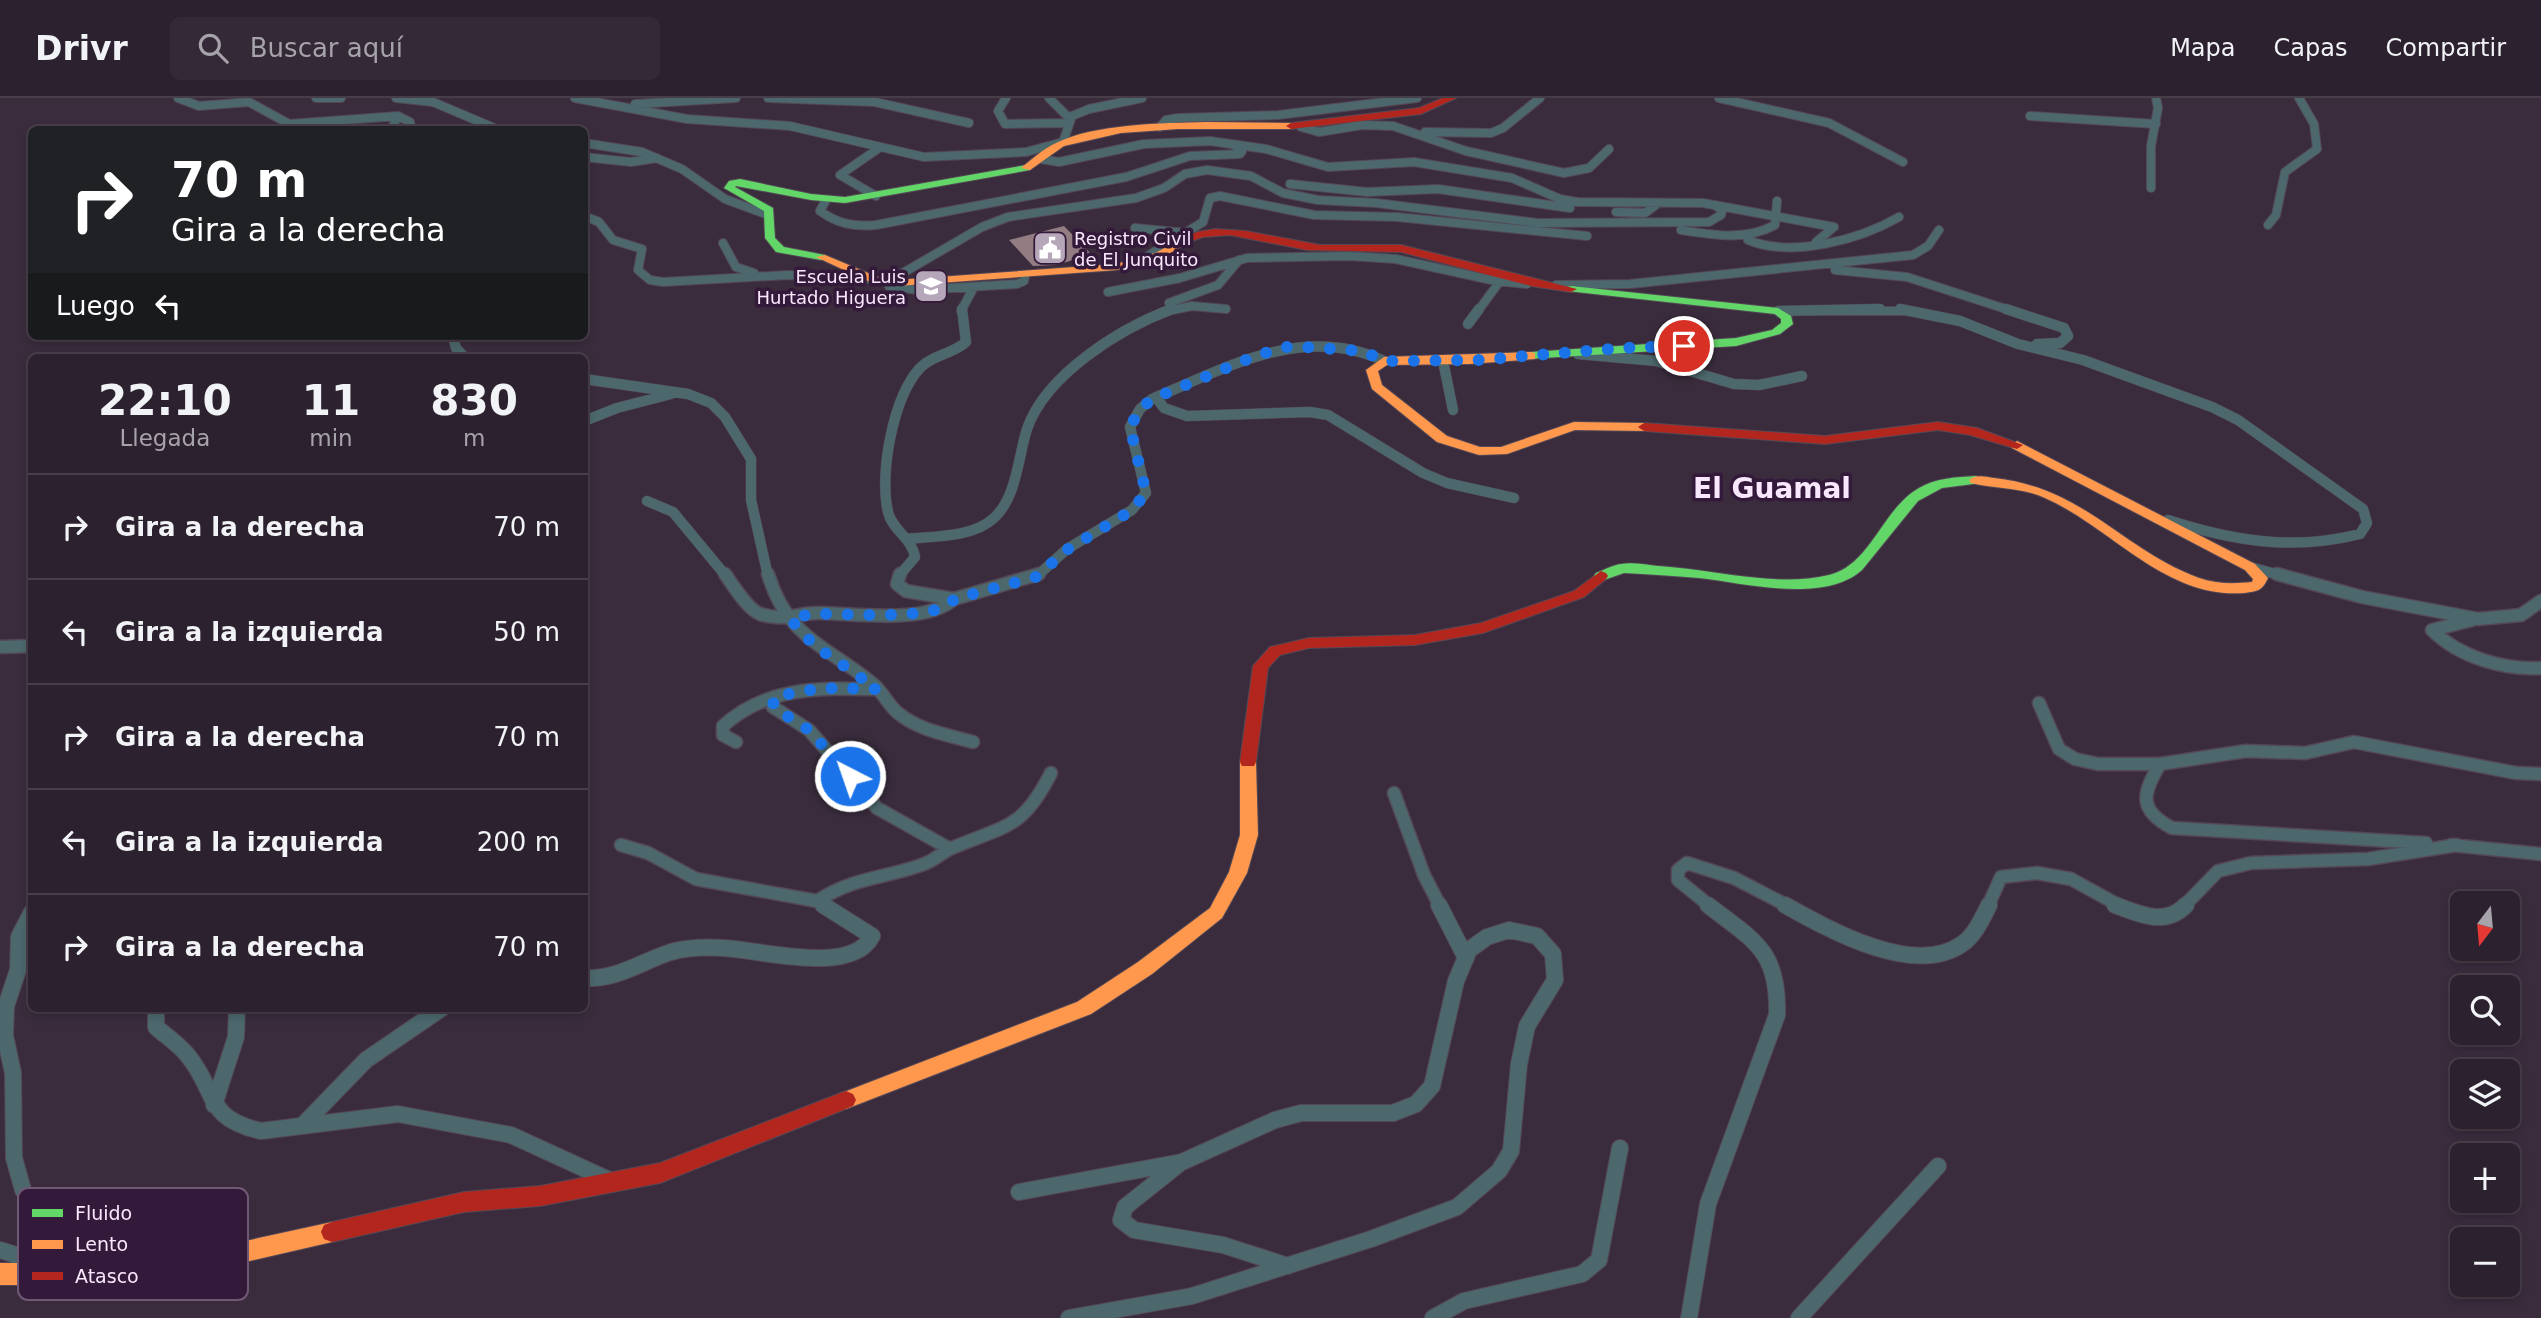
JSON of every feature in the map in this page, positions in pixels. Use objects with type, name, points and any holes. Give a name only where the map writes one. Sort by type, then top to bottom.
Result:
[{"type":"street","points":[[178,98],[198,106],[249,102],[289,124],[398,116],[410,122],[411,126]]},
{"type":"street","points":[[316,98],[341,98]]},
{"type":"street","points":[[396,98],[433,102],[490,126]]},
{"type":"street","points":[[575,98],[617,106],[736,98]]},
{"type":"street","points":[[768,98],[875,102],[969,123]]},
{"type":"street","points":[[1006,98],[998,111],[1005,124],[1020,126],[1046,121],[1069,121],[1089,108],[1142,98]]},
{"type":"street","points":[[1049,98],[1069,121]]},
{"type":"street","points":[[1160,127],[1166,120],[1178,118],[1278,115],[1416,98]]},
{"type":"street","points":[[637,103],[687,119],[790,126],[924,157],[960,157],[1026,152],[1063,142],[1160,127],[1207,123],[1301,127],[1421,111],[1451,98]]},
{"type":"street","points":[[1301,127],[1319,132],[1362,125],[1447,134],[1491,132],[1503,128],[1540,98]]},
{"type":"street","points":[[1719,98],[1829,123],[1903,162]]},
{"type":"street","points":[[2151,188],[2151,146],[2158,108],[2156,98]]},
{"type":"street","points":[[2268,225],[2276,215],[2285,172],[2317,149],[2314,124],[2299,98]]},
{"type":"street","points":[[393,126],[398,116]]},
{"type":"street","points":[[2030,116],[2156,124]]},
{"type":"street","points":[[872,279],[828,258],[780,250],[770,238],[769,210],[736,194],[729,185],[746,183],[826,200],[876,196],[1002,175],[1029,167],[1063,142],[1069,121]]},
{"type":"street","points":[[1407,130],[1466,150],[1564,173],[1589,168],[1609,149]]},
{"type":"street","points":[[1041,159],[1073,160],[1144,144],[1180,141],[1266,149],[1328,167],[1414,162],[1512,178],[1560,199],[1595,204],[1715,205],[1834,227],[1816,243]]},
{"type":"street","points":[[588,144],[642,152],[682,169],[725,199],[768,215]]},
{"type":"street","points":[[826,200],[820,211],[835,222],[847,226],[876,225],[1126,177],[1190,156],[1240,154],[1242,151],[1234,145]]},
{"type":"street","points":[[876,196],[840,175],[879,148]]},
{"type":"street","points":[[588,157],[631,162],[657,158]]},
{"type":"street","points":[[889,282],[982,227],[1008,217],[1136,198],[1164,188],[1185,174],[1207,170],[1231,171],[1251,176],[1297,197],[1553,223],[1717,221],[1722,211],[1715,205]]},
{"type":"street","points":[[1290,184],[1367,192],[1438,189],[1592,211],[1644,213],[1655,208],[1657,203]]},
{"type":"street","points":[[1137,262],[1203,222],[1210,198],[1220,196],[1314,215],[1397,217],[1587,236]]},
{"type":"street","points":[[1650,223],[1686,231],[1749,234],[1767,231],[1775,225],[1777,201]]},
{"type":"street","points":[[1749,234],[1748,240],[1752,243],[1766,246],[1816,243],[1868,234],[1899,217]]},
{"type":"street","points":[[588,218],[599,222],[613,240],[642,249],[638,270],[650,280],[681,283],[768,276],[872,279],[917,284],[1086,271],[1159,256],[1198,234],[1225,230],[1309,247],[1387,247],[1414,251],[1530,284],[1595,286],[1793,269],[1913,255],[1928,246],[1939,230]]},
{"type":"street","points":[[1516,231],[1553,223]]},
{"type":"street","points":[[1135,228],[1186,233]]},
{"type":"street","points":[[723,243],[736,267],[768,276]]},
{"type":"street","points":[[1108,292],[1180,278],[1239,260],[1382,257],[1500,281],[1778,312],[1898,309],[1927,313],[1960,321],[2018,345],[2083,360],[2211,407],[2238,420],[2363,509],[2367,523],[2360,534],[2342,540],[2270,546],[2213,536],[2147,513]]},
{"type":"street","points":[[1128,329],[1128,322],[1146,312],[1220,287],[1232,275],[1239,260]]},
{"type":"street","points":[[1793,269],[1856,270],[1907,277],[2064,328],[2068,336],[2060,342],[2018,345]]},
{"type":"street","points":[[889,282],[889,286],[918,290],[1017,284],[1024,281],[1025,276]]},
{"type":"street","points":[[1468,324],[1500,281]]},
{"type":"street","points":[[974,287],[961,312],[967,342],[930,359],[918,369],[903,391],[888,458],[888,514],[915,547],[915,557],[899,575],[897,584],[906,592],[954,599],[1036,577],[1068,549],[1132,510],[1146,493],[1130,427],[1140,409],[1156,397],[1258,355],[1291,346],[1363,351],[1384,361],[1443,360],[1703,345],[1765,337],[1781,332],[1787,324],[1787,318],[1778,312]]},
{"type":"street","points":[[907,539],[945,535],[980,527],[995,518],[1005,503],[1032,416],[1077,364],[1128,329],[1173,309],[1198,306],[1226,309]]},
{"type":"street","points":[[1574,353],[1656,361],[1716,381],[1734,384],[1759,385],[1802,376]]},
{"type":"street","points":[[1443,360],[1453,410]]},
{"type":"street","points":[[1384,361],[1372,370],[1376,386],[1442,439],[1462,448],[1502,451],[1574,426],[1606,424],[1825,440],[1859,438],[1928,426],[1985,434],[2017,444],[2250,567],[2362,597],[2478,619],[2504,620],[2521,615],[2541,601]]},
{"type":"street","points":[[588,380],[678,392],[711,403],[725,417],[751,459],[751,500],[765,564],[774,595],[790,619],[814,645],[877,689],[898,713],[928,729],[973,742]]},
{"type":"street","points":[[588,419],[617,408],[678,392]]},
{"type":"street","points":[[1156,397],[1164,408],[1187,416],[1283,412],[1328,415],[1435,478],[1514,498]]},
{"type":"street","points":[[248,1251],[464,1202],[540,1196],[660,1173],[1084,1008],[1145,968],[1216,912],[1238,873],[1249,835],[1248,747],[1261,666],[1275,651],[1286,646],[1416,640],[1483,628],[1579,594],[1600,576],[1623,568],[1784,583],[1836,577],[1846,574],[1863,562],[1908,500],[1927,485],[1955,481],[2015,485],[2044,492],[2093,516],[2134,551],[2177,577],[2204,586],[2237,591],[2257,587],[2261,579],[2250,567]]},
{"type":"street","points":[[647,501],[673,512],[757,613],[790,619],[814,613],[889,616],[944,608],[954,599]]},
{"type":"street","points":[[2478,619],[2432,630],[2462,651],[2505,667],[2530,670],[2541,668]]},
{"type":"street","points":[[0,647],[28,646]]},
{"type":"street","points":[[736,742],[723,735],[723,726],[733,714],[752,702],[820,688],[877,689]]},
{"type":"street","points":[[774,697],[773,707],[809,730],[877,808],[950,849]]},
{"type":"street","points":[[2039,703],[2059,749],[2075,759],[2098,765],[2160,764],[2246,751],[2305,753],[2354,742],[2516,773],[2541,774]]},
{"type":"street","points":[[2160,764],[2147,785],[2145,805],[2154,820],[2172,828],[2250,830],[2541,854]]},
{"type":"street","points":[[817,901],[842,885],[925,864],[950,849],[989,835],[1020,819],[1036,803],[1051,773]]},
{"type":"street","points":[[1394,793],[1424,875],[1466,958]]},
{"type":"street","points":[[588,978],[621,976],[671,952],[694,948],[833,957],[856,954],[868,946],[872,936],[817,901],[696,879],[648,853],[621,845]]},
{"type":"street","points":[[1689,1318],[1708,1204],[1767,1047],[1777,1015],[1778,988],[1764,950],[1678,880],[1678,870],[1687,863],[1709,867],[1866,945],[1935,954],[1961,946],[1974,930],[2001,877],[2037,873],[2071,879],[2108,902],[2153,919],[2179,912],[2218,871],[2251,863],[2368,859],[2457,845]]},
{"type":"street","points":[[22,1188],[14,1158],[13,1073],[5,1036],[6,1006],[18,970],[19,937],[28,920]]},
{"type":"street","points":[[1020,1192],[1182,1162],[1275,1120],[1301,1113],[1393,1113],[1416,1104],[1432,1086],[1456,981],[1469,950],[1487,937],[1509,930],[1537,936],[1553,954],[1555,980],[1527,1026],[1511,1151],[1499,1171],[1457,1207],[1288,1266],[1192,1296],[1069,1318]]},
{"type":"street","points":[[0,986],[6,1006]]},
{"type":"street","points":[[156,1012],[156,1027],[189,1058],[214,1105],[239,1128],[261,1131],[398,1114],[511,1135],[613,1182]]},
{"type":"street","points":[[214,1105],[236,1037],[237,1012]]},
{"type":"street","points":[[302,1126],[356,1065],[394,1035],[435,1012]]},
{"type":"street","points":[[1433,1318],[1464,1301],[1582,1274],[1599,1260],[1620,1148]]},
{"type":"street","points":[[1182,1162],[1125,1207],[1121,1220],[1134,1230],[1223,1245],[1288,1266]]},
{"type":"street","points":[[1799,1318],[1938,1166]]},
{"type":"street","points":[[0,1250],[13,1254],[18,1259]]},
{"type":"street","points":[[0,1273],[18,1272]]},
{"type":"building","name":"Registro Civil de El Junquito","points":[[1064,226],[1092,255],[1055,265],[1033,266],[1009,240]]},
{"type":"traffic: fast","points":[[821,257],[780,250],[770,238],[769,210],[729,188],[733,183],[740,182],[811,197],[845,200],[1026,168]]},
{"type":"traffic: fast","points":[[1531,356],[1736,342],[1776,332],[1787,324],[1787,318],[1778,311],[1571,289]]},
{"type":"traffic: fast","points":[[1601,576],[1623,568],[1775,583],[1829,580],[1846,575],[1857,567],[1903,508],[1925,490],[1939,484],[1976,480]]},
{"type":"traffic: slow","points":[[1026,168],[1061,144],[1121,130],[1178,126],[1291,126]]},
{"type":"traffic: slow","points":[[821,257],[872,279],[897,283],[1117,267],[1159,255],[1186,240]]},
{"type":"traffic: slow","points":[[1531,356],[1384,361],[1372,370],[1376,386],[1442,439],[1479,451],[1502,451],[1574,426],[1644,427]]},
{"type":"traffic: slow","points":[[1976,480],[2023,486],[2050,495],[2072,506],[2153,560],[2195,582],[2224,589],[2257,587],[2261,578],[2250,567],[2017,445]]},
{"type":"traffic: slow","points":[[846,1100],[1084,1008],[1145,968],[1216,913],[1238,873],[1249,835],[1248,762]]},
{"type":"traffic: slow","points":[[248,1251],[332,1232]]},
{"type":"traffic: slow","points":[[0,1274],[18,1274]]},
{"type":"traffic: jam","points":[[1291,126],[1421,111],[1451,98]]},
{"type":"traffic: jam","points":[[1186,240],[1200,234],[1230,232],[1307,247],[1401,249],[1511,278],[1571,289]]},
{"type":"traffic: jam","points":[[1644,427],[1825,440],[1938,426],[1972,431],[2017,445]]},
{"type":"traffic: jam","points":[[1248,762],[1261,666],[1275,651],[1309,643],[1415,640],[1483,628],[1579,594],[1601,576]]},
{"type":"traffic: jam","points":[[332,1232],[464,1202],[540,1196],[660,1173],[846,1100]]},
{"type":"place","name":"Registro Civil de El Junquito","points":[[1050,248]]},
{"type":"place","name":"Escuela Luis Hurtado Higuera","points":[[931,286]]},
{"type":"district","name":"El Guamal","points":[[1772,488]]},
{"type":"route","points":[[850,776],[809,730],[773,707],[774,697],[820,688],[877,689],[814,645],[790,619],[814,613],[889,616],[944,608],[954,599],[990,591],[1036,577],[1046,571],[1068,549],[1132,510],[1143,499],[1146,493],[1130,427],[1140,409],[1152,399],[1258,355],[1291,346],[1363,351],[1384,361],[1478,360],[1622,348],[1684,346]]}]
